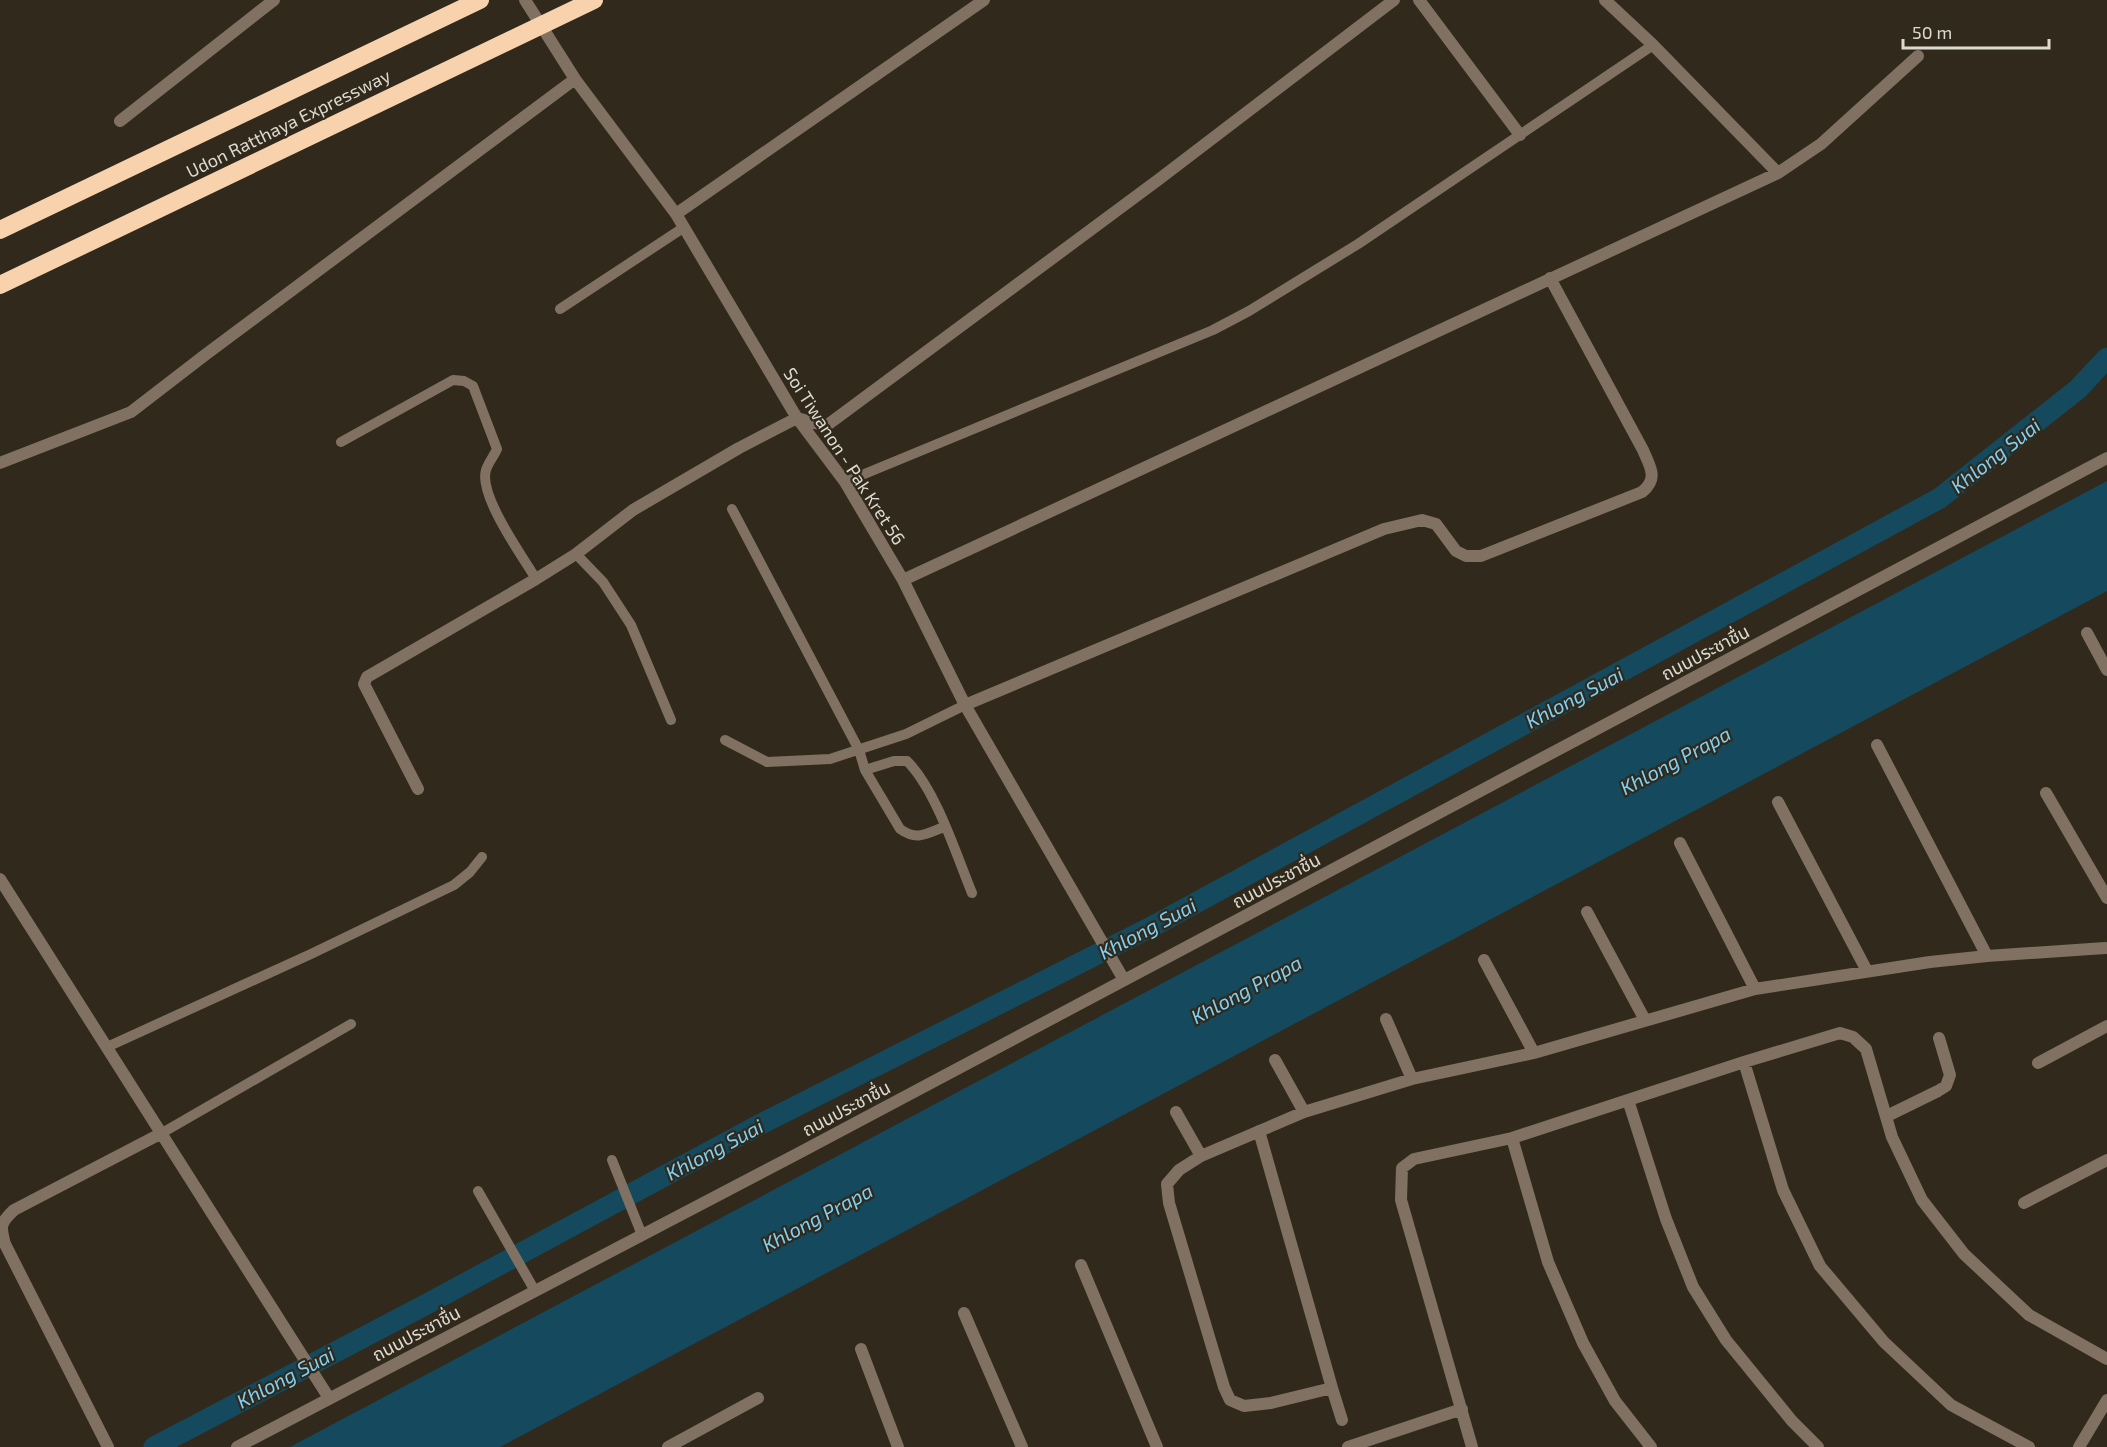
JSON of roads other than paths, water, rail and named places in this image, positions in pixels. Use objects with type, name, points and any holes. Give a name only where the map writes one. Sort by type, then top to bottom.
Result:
[{"type":"highway","name":"Udon Ratthaya Expressway","points":[[0,230],[480,0]]},
{"type":"highway","name":"Udon Ratthaya Expressway","points":[[0,285],[594,0]]},
{"type":"street","points":[[120,121],[274,0]]},
{"type":"street","name":"Soi Tiwanon - Pak Kret 56","points":[[525,0],[575,79],[675,214],[797,418],[845,482],[903,580],[965,705],[1124,980]]},
{"type":"street","points":[[675,214],[984,0]]},
{"type":"street","points":[[418,789],[364,684],[368,677],[536,579],[576,554],[633,510],[739,448],[797,418],[826,426],[1158,180],[1394,0]]},
{"type":"street","points":[[1419,0],[1520,135]]},
{"type":"street","points":[[1605,0],[1653,45],[1778,172]]},
{"type":"street","points":[[903,580],[1778,172],[1821,144],[1918,56]]},
{"type":"street","points":[[0,463],[131,412],[575,79]]},
{"type":"street","points":[[965,705],[1384,529],[1422,520],[1436,524],[1456,551],[1466,556],[1481,556],[1642,492],[1650,486],[1652,473],[1649,465],[1550,278]]},
{"type":"street","name":"ถนนประชาชื่น","points":[[237,1447],[642,1235],[2107,458]]},
{"type":"street","points":[[2087,633],[2107,670]]},
{"type":"street","points":[[1877,746],[1987,956]]},
{"type":"street","points":[[2046,792],[2107,898]]},
{"type":"street","points":[[1778,802],[1867,971]]},
{"type":"street","points":[[1680,843],[1755,989]]},
{"type":"street","points":[[0,879],[329,1398]]},
{"type":"street","points":[[0,905],[12,897]]},
{"type":"street","points":[[1587,912],[1645,1020]]},
{"type":"street","points":[[1332,1388],[1271,1403],[1244,1406],[1230,1400],[1170,1203],[1167,1184],[1179,1170],[1201,1156],[1304,1112],[1412,1079],[1534,1053],[1755,989],[1867,971],[1987,956],[2106,949]]},
{"type":"street","points":[[1484,960],[1534,1053]]},
{"type":"street","points":[[1386,1019],[1412,1079]]},
{"type":"street","points":[[2038,1063],[2107,1026]]},
{"type":"street","points":[[1472,1447],[1401,1200],[1402,1168],[1414,1159],[1512,1138],[1840,1033],[1853,1037],[1866,1048],[1892,1137],[1922,1200],[1964,1254],[2030,1315],[2107,1359]]},
{"type":"street","points":[[1887,1116],[1946,1086],[1950,1075],[1939,1038]]},
{"type":"street","points":[[1275,1060],[1304,1112]]},
{"type":"street","points":[[1744,1062],[1783,1190],[1820,1266],[1884,1342],[1951,1405],[2029,1447]]},
{"type":"street","points":[[1628,1100],[1666,1219],[1693,1287],[1726,1340],[1792,1421],[1818,1447]]},
{"type":"street","points":[[1176,1112],[1201,1156]]},
{"type":"street","points":[[1259,1131],[1342,1420]]},
{"type":"street","points":[[108,1447],[0,1232],[2,1221],[14,1210],[162,1133]]},
{"type":"street","points":[[1512,1138],[1548,1262],[1583,1343],[1616,1401],[1651,1447]]},
{"type":"street","points":[[2024,1203],[2107,1160]]},
{"type":"street","points":[[1081,1265],[1157,1447]]},
{"type":"street","points":[[964,1313],[1022,1447]]},
{"type":"street","points":[[861,1349],[898,1447]]},
{"type":"street","points":[[668,1447],[758,1398]]},
{"type":"street","points":[[2079,1447],[2107,1401]]},
{"type":"street","points":[[1348,1447],[1462,1409]]},
{"type":"lane","points":[[845,482],[1213,330],[1249,311],[1358,244],[1653,45]]},
{"type":"lane","points":[[560,309],[683,228]]},
{"type":"lane","points":[[341,442],[453,380],[464,381],[473,386],[497,449],[485,471],[486,487],[497,516],[536,579]]},
{"type":"lane","points":[[732,509],[859,750],[865,770],[900,829],[909,835],[919,836],[944,827]]},
{"type":"lane","points":[[576,554],[603,582],[631,625],[671,720]]},
{"type":"lane","points":[[725,740],[767,762],[830,759],[906,734],[965,705]]},
{"type":"lane","points":[[865,770],[894,761],[908,761],[917,771],[930,794],[972,893]]},
{"type":"lane","points":[[107,1047],[311,954],[454,885],[470,872],[482,857]]},
{"type":"lane","points":[[162,1133],[351,1024]]},
{"type":"lane","points":[[612,1161],[642,1235]]},
{"type":"lane","points":[[477,1191],[535,1291]]},
{"type":"water","name":"Khlong Prapa","points":[[2107,481],[2107,591],[500,1447],[290,1447]]},
{"type":"waterway","name":"Khlong Suai","points":[[154,1447],[425,1305],[759,1125],[1155,925],[1940,498],[2078,389],[2107,358]]}]
